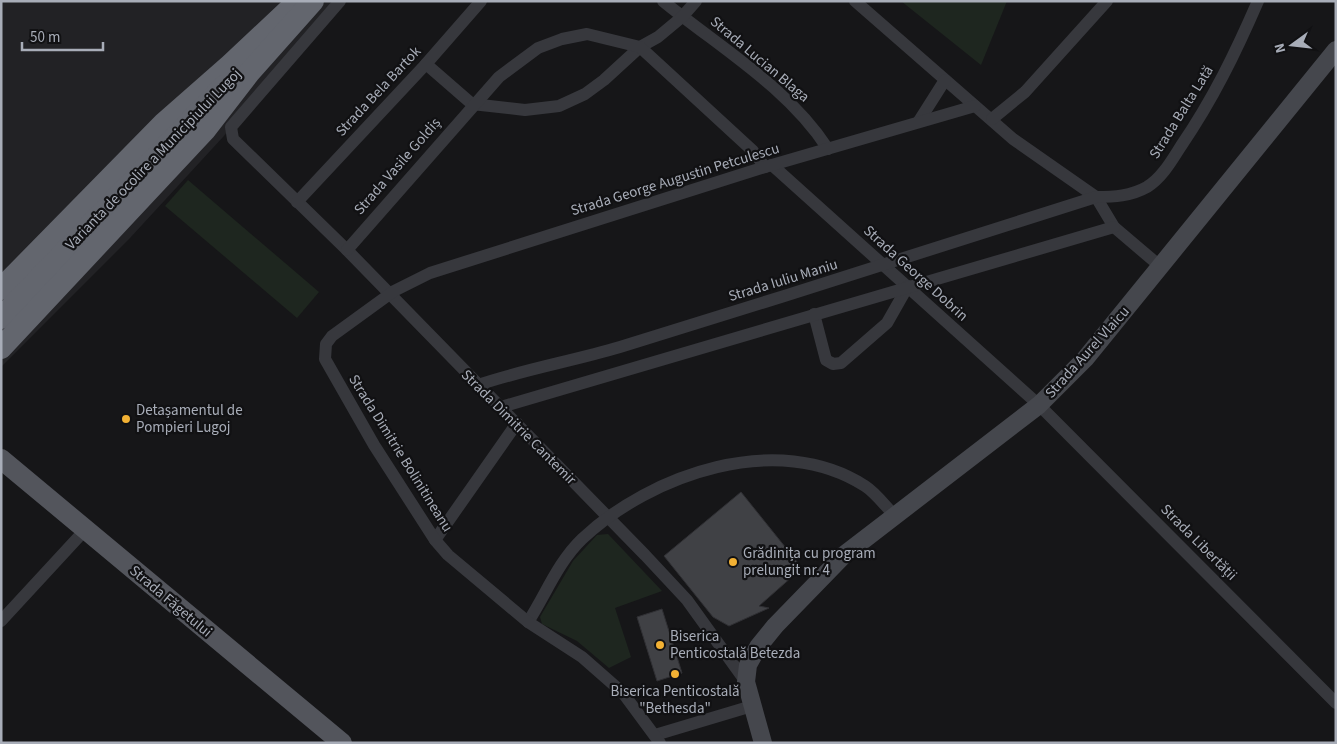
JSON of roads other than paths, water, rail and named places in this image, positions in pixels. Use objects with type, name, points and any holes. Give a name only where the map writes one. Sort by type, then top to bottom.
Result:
[{"type":"highway","points":[[1,289],[164,123],[230,65],[298,1]]},
{"type":"highway","name":"Varianta de ocolire a Municipiului Lugoj","points":[[1,318],[306,1]]},
{"type":"highway","points":[[1,348],[206,130],[249,73],[313,1]]},
{"type":"main road","name":"Strada Făgetului","points":[[1,459],[342,743]]},
{"type":"street","name":"Strada Dimitrie Cantemir","points":[[340,1],[231,127],[232,139],[347,250],[687,600],[746,682],[762,743]]},
{"type":"street","name":"Strada Bela Bartok","points":[[297,202],[426,64],[481,1]]},
{"type":"street","name":"Strada Lucian Blaga","points":[[662,1],[768,84],[804,118],[828,149]]},
{"type":"street","points":[[426,64],[472,104],[525,110],[559,106],[585,94],[640,47],[658,37],[682,17],[696,1]]},
{"type":"street","points":[[855,1],[1013,138],[1096,197],[1114,227],[1162,267]]},
{"type":"street","points":[[992,119],[1025,92],[1107,1]]},
{"type":"street","name":"Strada Balta Lată","points":[[1096,197],[1118,197],[1134,193],[1149,186],[1165,170],[1200,119],[1230,65],[1258,1]]},
{"type":"street","name":"Strada Vasile Goldiș","points":[[347,250],[472,104],[499,77],[538,48],[562,39],[587,34],[640,47],[667,69],[768,166]]},
{"type":"street","name":"Strada Aurel Vlaicu","points":[[746,682],[748,665],[758,647],[775,626],[844,555],[1039,404],[1085,359],[1162,267],[1336,50]]},
{"type":"street","points":[[918,121],[945,80]]},
{"type":"street","name":"Strada George Augustin Petculescu","points":[[390,294],[430,273],[768,166],[975,106]]},
{"type":"street","name":"Strada George Dobrin","points":[[768,166],[908,286],[1039,404]]},
{"type":"street","name":"Strada Iuliu Maniu","points":[[478,385],[511,373],[577,360],[884,266],[1096,197]]},
{"type":"street","points":[[501,407],[1114,227]]},
{"type":"street","points":[[814,314],[826,360],[833,364],[841,363],[887,323],[908,286]]},
{"type":"street","name":"Strada Dimitrie Bolinitineanu","points":[[390,294],[332,336],[326,344],[325,359],[369,437],[435,540],[448,555],[528,622],[582,657],[623,692],[657,739]]},
{"type":"street","name":"Strada Libertății","points":[[1039,404],[1336,703]]},
{"type":"street","points":[[435,540],[517,423]]},
{"type":"street","points":[[528,622],[565,558],[608,517],[632,500],[689,474],[743,463],[778,461],[809,465],[838,473],[866,487],[895,516]]},
{"type":"street","points":[[1,621],[85,530]]},
{"type":"street","points":[[657,739],[752,706]]},
{"type":"place","name":"Detașamentul de Pompieri Lugoj","points":[[126,419]]},
{"type":"place","name":"Grădinița cu program prelungit nr. 4","points":[[733,562]]},
{"type":"place","name":"Biserica Penticostală Betezda","points":[[660,645]]},
{"type":"place","name":"Biserica Penticostală \"Bethesda\"","points":[[675,674]]}]
